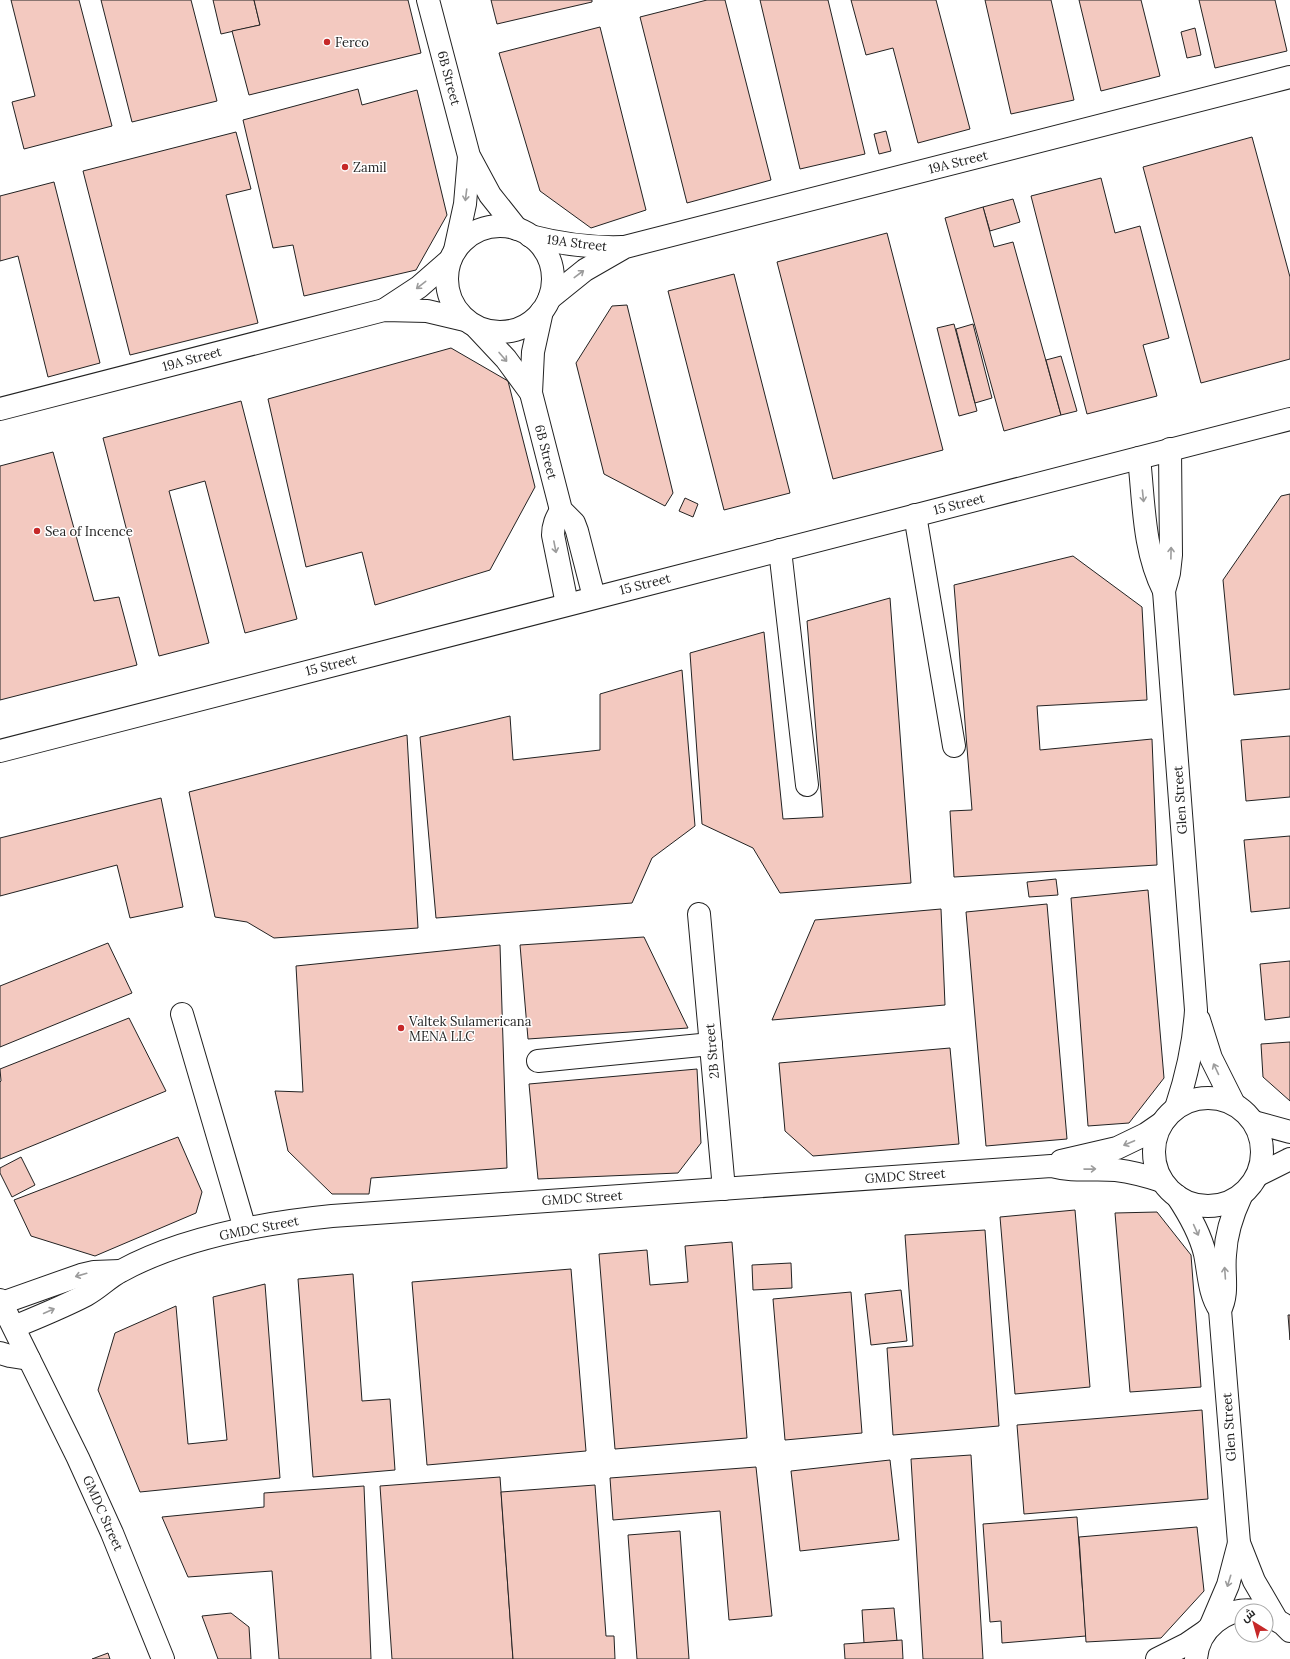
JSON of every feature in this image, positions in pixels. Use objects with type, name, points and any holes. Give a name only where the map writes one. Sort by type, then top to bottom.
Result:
[{"type":"street","name":"6B Street","points":[[428,0],[469,156],[490,195],[523,232]]},
{"type":"street","name":"19A Street","points":[[523,232],[553,242],[577,246],[625,247],[1290,77]]},
{"type":"street","name":"6B Street","points":[[453,255],[465,204],[469,156]]},
{"type":"street","points":[[503,226],[523,232],[540,245],[548,257],[552,271],[553,285],[546,305],[532,322],[505,332],[491,332],[471,324],[456,310],[450,299],[447,286],[447,272],[453,255],[465,240],[476,232],[489,227],[503,226]]},
{"type":"street","name":"19A Street","points":[[546,305],[585,270],[625,247]]},
{"type":"street","name":"19A Street","points":[[384,310],[419,287],[453,255]]},
{"type":"street","name":"6B Street","points":[[546,305],[533,352],[531,393],[561,510],[568,516],[577,531],[594,597]]},
{"type":"street","name":"19A Street","points":[[0,409],[384,310],[427,311],[471,324]]},
{"type":"street","name":"6B Street","points":[[471,324],[506,359],[531,393]]},
{"type":"street","name":"15 Street","points":[[0,750],[1290,419]]},
{"type":"street","name":"Glen Street","points":[[1170,450],[1172,555],[1164,591],[1196,1010],[1190,1059],[1169,1116],[1156,1137],[1154,1152],[1156,1167],[1169,1189],[1186,1210],[1200,1238],[1205,1253],[1213,1298],[1220,1310],[1238,1543],[1228,1585],[1200,1642],[1196,1659]]},
{"type":"street","name":"Glen Street","points":[[1139,458],[1149,548],[1157,577],[1164,591]]},
{"type":"street","points":[[561,510],[553,526],[553,535],[567,604]]},
{"type":"street","points":[[916,515],[954,746]]},
{"type":"street","points":[[780,550],[807,785]]},
{"type":"street","name":"2B Street","points":[[699,914],[724,1188]]},
{"type":"street","name":"Glen Street","points":[[1196,1010],[1211,1058],[1234,1104]]},
{"type":"street","points":[[182,1014],[245,1229]]},
{"type":"street","points":[[538,1061],[711,1044]]},
{"type":"street","name":"Glen Street","points":[[1169,1116],[1186,1102],[1198,1098],[1211,1097],[1223,1099],[1234,1104],[1245,1112],[1254,1122],[1260,1134],[1263,1148],[1262,1161],[1258,1175],[1251,1186],[1241,1196],[1229,1202],[1215,1206],[1202,1206],[1188,1202],[1169,1189]]},
{"type":"street","name":"GMDC Street","points":[[1051,1166],[1068,1158],[1117,1148],[1146,1134],[1169,1116]]},
{"type":"street","points":[[1254,1122],[1290,1132]]},
{"type":"street","points":[[1258,1175],[1290,1159]]},
{"type":"street","name":"GMDC Street","points":[[14,1327],[86,1295],[120,1271],[174,1249],[245,1229],[289,1220],[1051,1166],[1075,1170],[1116,1170],[1132,1172],[1169,1189]]},
{"type":"street","name":"Glen Street","points":[[1220,1310],[1224,1303],[1226,1287],[1224,1269],[1226,1244],[1231,1219],[1241,1196]]},
{"type":"street","name":"GMDC Street","points":[[120,1271],[94,1272],[81,1275],[1,1302],[78,1458],[109,1526],[144,1609],[163,1659]]},
{"type":"street","points":[[0,1353],[29,1359]]},
{"type":"street","name":"Glen Street","points":[[1238,1543],[1265,1603]]},
{"type":"street","name":"Glen Street","points":[[1208,1628],[1222,1617],[1234,1612]]},
{"type":"street","points":[[1157,1659],[1187,1644],[1208,1628]]},
{"type":"building","points":[[11,0],[79,0],[112,126],[24,149],[12,102],[35,96]]},
{"type":"building","points":[[101,0],[191,0],[217,101],[132,122]]},
{"type":"building","points":[[213,0],[254,0],[260,25],[221,34]]},
{"type":"building","name":"Ferco","points":[[254,0],[408,0],[421,53],[249,95],[232,31],[260,25]]},
{"type":"building","points":[[491,0],[592,0],[592,2],[497,24]]},
{"type":"building","points":[[707,0],[725,0],[771,180],[687,203],[640,17]]},
{"type":"building","points":[[760,0],[828,0],[865,154],[800,169]]},
{"type":"building","points":[[851,0],[936,0],[970,129],[918,143],[893,48],[866,55]]},
{"type":"building","points":[[985,0],[1051,0],[1074,100],[1011,114]]},
{"type":"building","points":[[1079,0],[1141,0],[1160,76],[1101,91]]},
{"type":"building","points":[[1199,0],[1275,0],[1287,51],[1215,68]]},
{"type":"building","points":[[600,27],[646,210],[591,228],[540,191],[499,53]]},
{"type":"building","points":[[1195,28],[1201,55],[1187,58],[1181,32]]},
{"type":"building","name":"Zamil","points":[[358,89],[362,105],[417,90],[447,215],[416,270],[304,296],[293,245],[273,248],[243,120]]},
{"type":"building","points":[[886,131],[891,151],[879,154],[874,134]]},
{"type":"building","points":[[236,132],[251,189],[226,195],[258,323],[130,355],[83,171]]},
{"type":"building","points":[[1252,137],[1290,277],[1290,359],[1201,383],[1143,167]]},
{"type":"building","points":[[1101,178],[1115,233],[1140,226],[1169,338],[1143,345],[1157,396],[1087,414],[1031,196]]},
{"type":"building","points":[[54,182],[100,363],[48,377],[18,256],[0,261],[0,196]]},
{"type":"building","points":[[1013,199],[1020,222],[990,231],[983,207]]},
{"type":"building","points":[[983,207],[994,247],[1013,242],[1061,415],[1004,431],[945,218]]},
{"type":"building","points":[[887,233],[943,450],[833,479],[777,262]]},
{"type":"building","points":[[734,274],[790,493],[724,510],[668,291]]},
{"type":"building","points":[[627,305],[673,493],[665,506],[604,474],[576,363],[612,306]]},
{"type":"building","points":[[954,324],[977,411],[959,416],[937,328]]},
{"type":"building","points":[[973,324],[992,398],[975,403],[956,329]]},
{"type":"building","points":[[451,348],[508,381],[535,487],[490,570],[375,605],[362,552],[306,567],[268,399]]},
{"type":"building","points":[[1061,356],[1077,411],[1061,415],[1046,360]]},
{"type":"building","points":[[241,401],[297,619],[245,633],[205,481],[169,491],[209,643],[159,656],[103,438]]},
{"type":"building","name":"Sea of Incence","points":[[53,452],[94,601],[119,597],[137,665],[0,700],[0,466]]},
{"type":"building","points":[[1290,494],[1290,689],[1234,695],[1223,580],[1281,496]]},
{"type":"building","points":[[685,498],[698,504],[693,517],[679,511]]},
{"type":"building","points":[[1073,556],[1142,607],[1147,700],[1037,706],[1040,750],[1152,739],[1157,865],[954,877],[950,811],[972,810],[954,585]]},
{"type":"building","points":[[890,598],[911,883],[780,893],[753,848],[702,824],[690,653],[764,632],[783,819],[823,817],[807,621]]},
{"type":"building","points":[[682,670],[695,826],[652,858],[632,903],[436,918],[420,737],[510,716],[513,760],[600,750],[600,694]]},
{"type":"building","points":[[407,735],[418,928],[274,938],[247,922],[215,917],[189,792]]},
{"type":"building","points":[[1290,736],[1290,797],[1246,801],[1241,740]]},
{"type":"building","points":[[161,798],[183,907],[130,918],[117,865],[0,896],[0,838]]},
{"type":"building","points":[[1290,836],[1290,908],[1251,912],[1244,840]]},
{"type":"building","points":[[1056,879],[1058,895],[1029,897],[1027,882]]},
{"type":"building","points":[[1148,890],[1164,1078],[1129,1123],[1088,1126],[1071,898]]},
{"type":"building","points":[[1047,904],[1067,1139],[986,1146],[966,912]]},
{"type":"building","points":[[941,909],[945,1005],[772,1020],[815,920]]},
{"type":"building","points":[[644,937],[688,1028],[528,1039],[520,945]]},
{"type":"building","points":[[108,943],[132,993],[0,1047],[0,986]]},
{"type":"building","name":"Valtek Sulamericana MENA LLC","points":[[500,945],[507,1168],[371,1178],[369,1194],[332,1194],[288,1151],[275,1091],[303,1092],[296,966]]},
{"type":"building","points":[[1290,961],[1290,1017],[1265,1020],[1260,964]]},
{"type":"building","points":[[129,1018],[166,1091],[0,1159],[0,1069]]},
{"type":"building","points":[[1290,1042],[1290,1101],[1263,1077],[1261,1044]]},
{"type":"building","points":[[950,1048],[959,1144],[813,1156],[785,1131],[779,1063]]},
{"type":"building","points":[[697,1069],[701,1143],[678,1173],[538,1179],[529,1084]]},
{"type":"building","points":[[178,1137],[202,1192],[196,1213],[95,1256],[31,1236],[14,1200]]},
{"type":"building","points":[[21,1157],[35,1185],[12,1197],[0,1173],[0,1168]]},
{"type":"building","points":[[1075,1210],[1090,1387],[1015,1394],[1000,1217]]},
{"type":"building","points":[[1157,1212],[1191,1255],[1201,1387],[1130,1392],[1115,1213]]},
{"type":"building","points":[[985,1230],[999,1426],[893,1435],[887,1348],[913,1346],[905,1235]]},
{"type":"building","points":[[732,1242],[747,1438],[615,1449],[599,1254],[647,1250],[650,1285],[688,1282],[685,1246]]},
{"type":"building","points":[[791,1263],[792,1288],[753,1290],[752,1265]]},
{"type":"building","points":[[571,1269],[586,1451],[427,1465],[412,1282]]},
{"type":"building","points":[[353,1274],[362,1401],[390,1399],[395,1470],[313,1477],[298,1279]]},
{"type":"building","points":[[265,1284],[280,1478],[140,1492],[98,1390],[115,1333],[176,1306],[188,1444],[227,1440],[213,1297]]},
{"type":"building","points":[[901,1290],[907,1341],[871,1345],[865,1294]]},
{"type":"building","points":[[851,1292],[862,1433],[785,1440],[773,1299]]},
{"type":"building","points":[[1288,1315],[1290,1315],[1290,1340]]},
{"type":"building","points":[[1202,1410],[1208,1499],[1024,1514],[1017,1425]]},
{"type":"building","points":[[971,1455],[983,1659],[923,1659],[911,1459]]},
{"type":"building","points":[[890,1460],[899,1540],[800,1551],[791,1471]]},
{"type":"building","points":[[756,1467],[772,1616],[729,1620],[720,1511],[613,1520],[610,1478]]},
{"type":"building","points":[[500,1477],[513,1659],[392,1659],[380,1486]]},
{"type":"building","points":[[595,1485],[606,1636],[614,1636],[615,1659],[513,1659],[501,1492]]},
{"type":"building","points":[[364,1486],[371,1659],[279,1659],[272,1571],[188,1577],[162,1517],[264,1507],[264,1493]]},
{"type":"building","points":[[1077,1517],[1086,1636],[1002,1643],[1001,1621],[990,1622],[983,1524]]},
{"type":"building","points":[[1197,1527],[1204,1591],[1161,1638],[1086,1642],[1079,1537]]},
{"type":"building","points":[[680,1531],[689,1659],[637,1659],[628,1535]]},
{"type":"building","points":[[894,1608],[897,1641],[864,1643],[862,1610]]},
{"type":"building","points":[[231,1613],[249,1627],[251,1659],[218,1659],[202,1616]]},
{"type":"building","points":[[902,1640],[903,1659],[845,1659],[844,1644]]},
{"type":"building","points":[[108,1653],[110,1659],[92,1659]]},
{"type":"place","name":"Ferco","points":[[327,42]]},
{"type":"place","name":"Zamil","points":[[345,167]]},
{"type":"place","name":"Sea of Incence","points":[[37,531]]},
{"type":"place","name":"Valtek Sulamericana MENA LLC","points":[[401,1028]]}]
